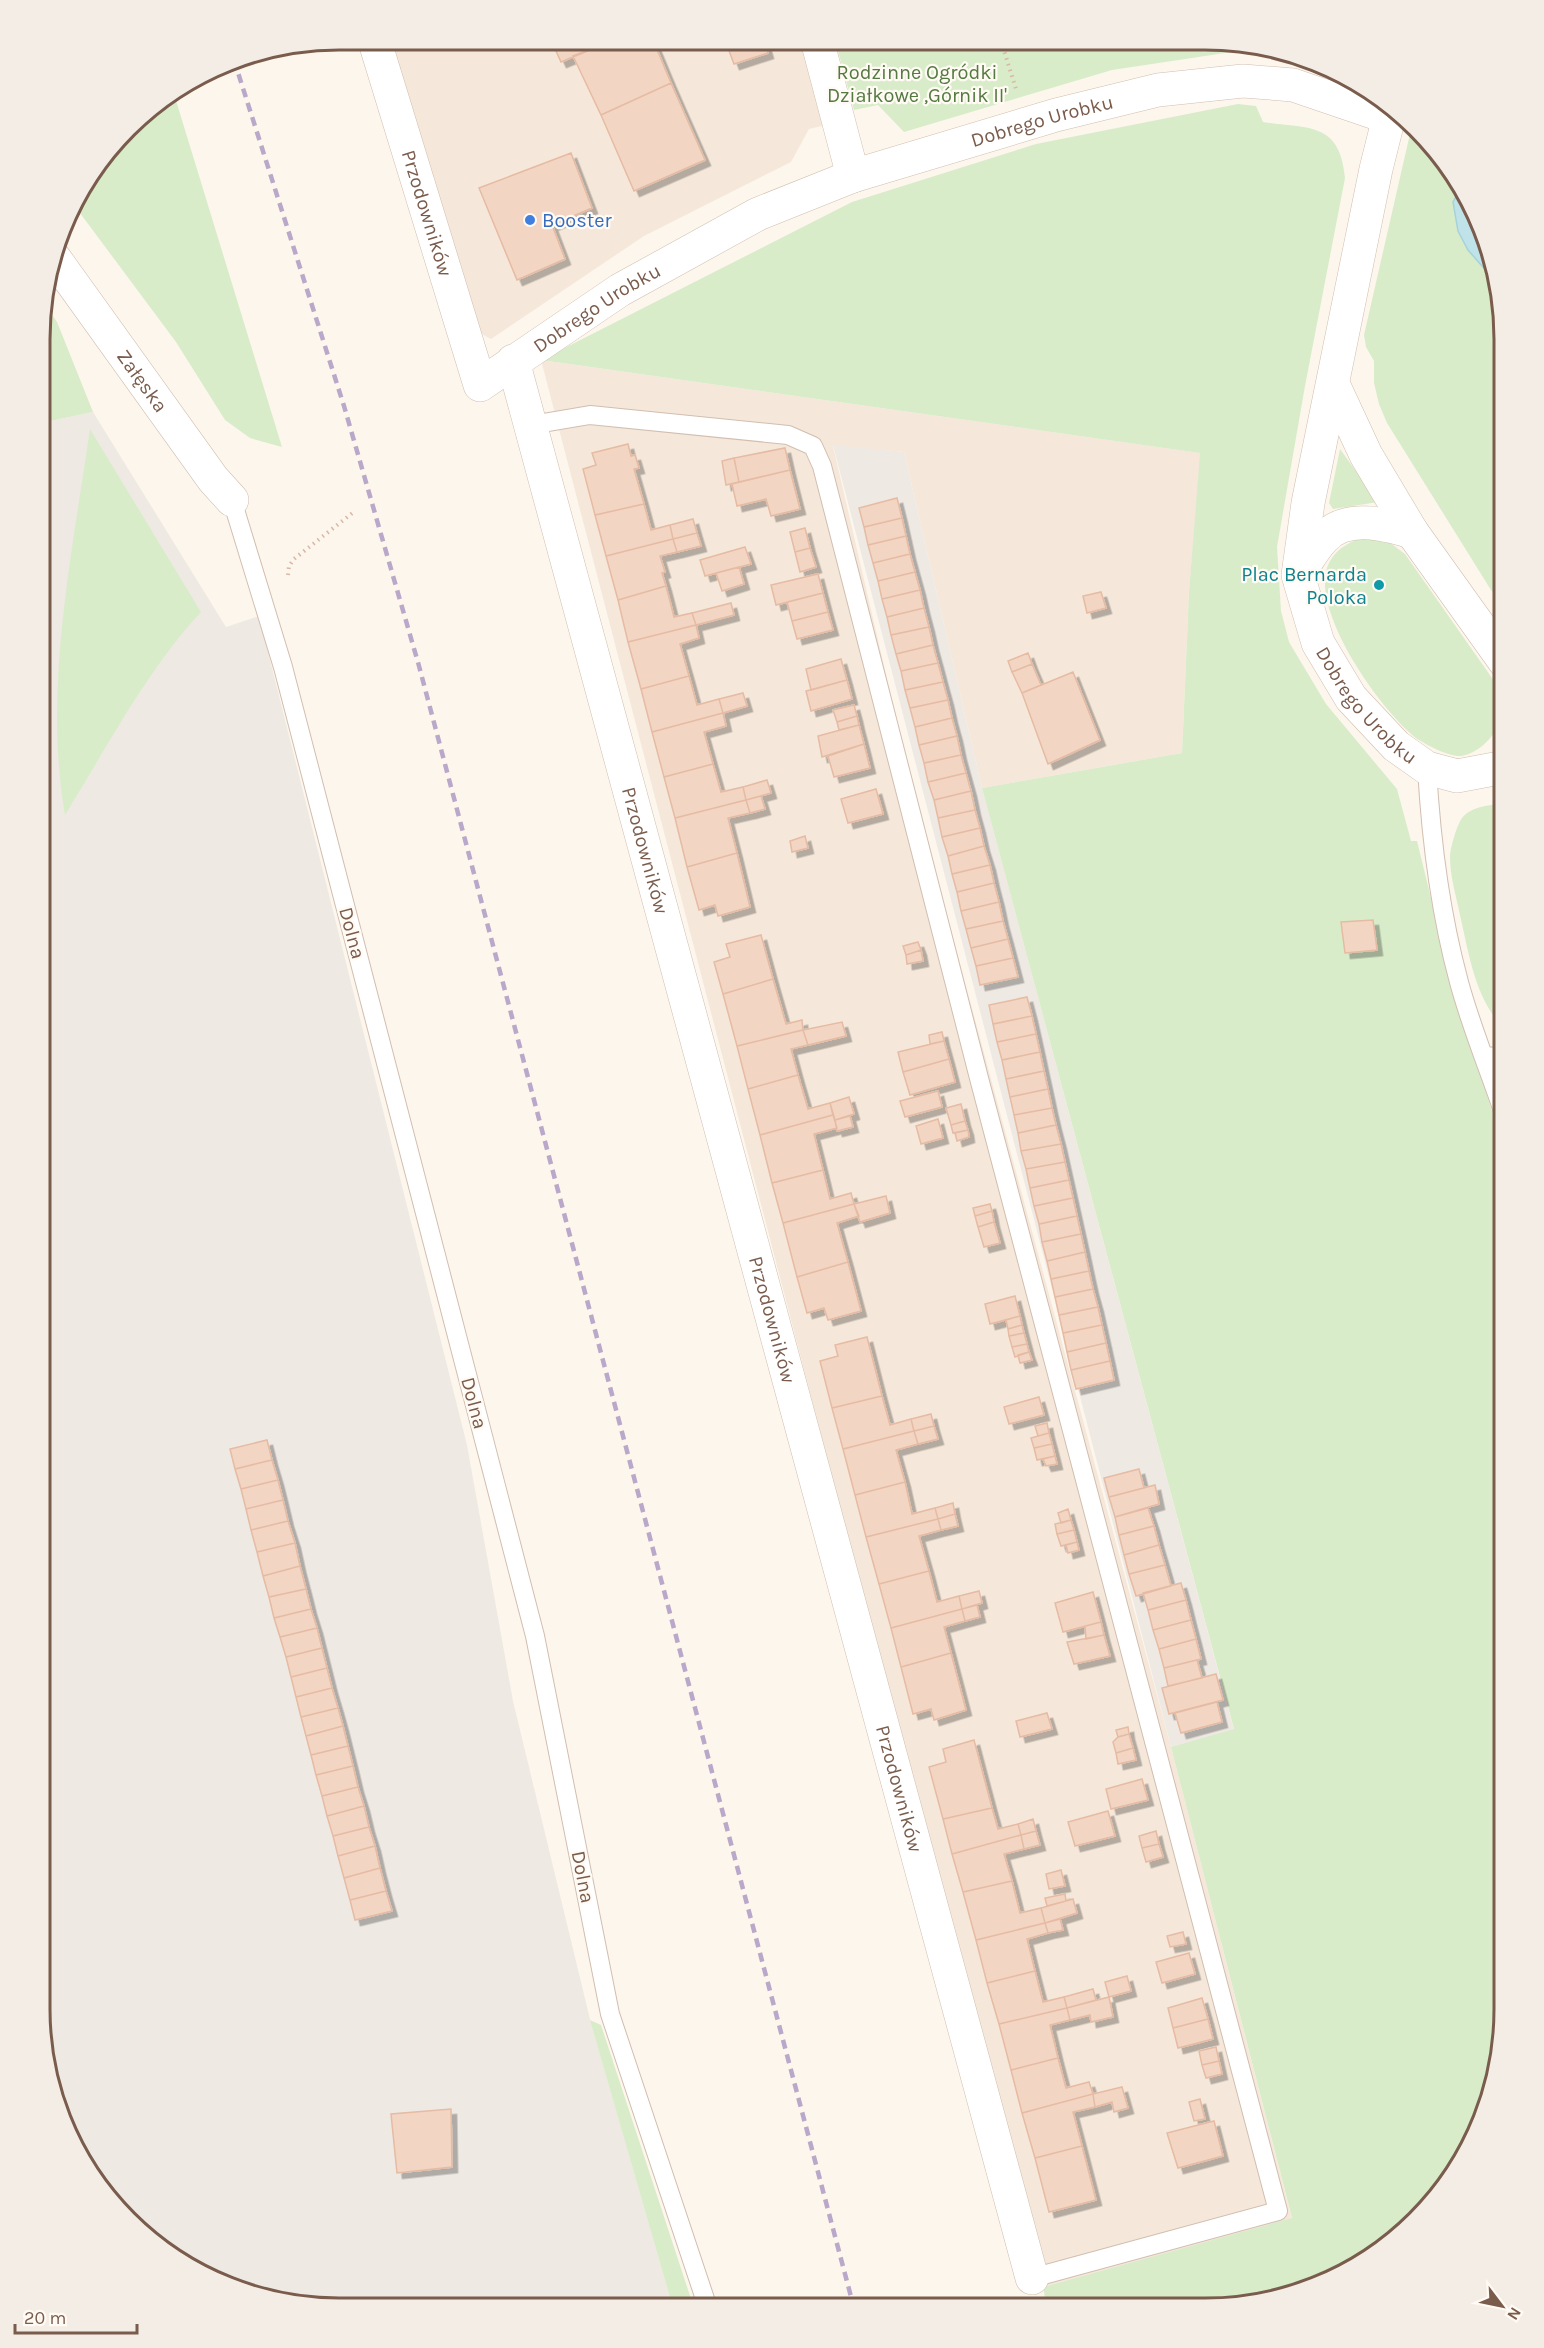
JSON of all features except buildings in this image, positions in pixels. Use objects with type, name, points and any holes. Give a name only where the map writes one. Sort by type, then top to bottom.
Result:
[{"type":"street","name":"Przodowników","points":[[377,50],[480,385]]},
{"type":"street","points":[[820,50],[853,176]]},
{"type":"street","name":"Dobrego Urobku","points":[[480,385],[620,290],[758,214],[853,176],[1025,124],[1158,90],[1243,81],[1293,85],[1380,108]]},
{"type":"street","name":"Dobrego Urobku","points":[[1389,115],[1308,503],[1298,575],[1318,643],[1352,698],[1396,746],[1427,768],[1457,776],[1494,762]]},
{"type":"street","name":"Załęska","points":[[59,265],[213,479],[232,500]]},
{"type":"street","name":"Przodowników","points":[[513,361],[1032,2278]]},
{"type":"street","points":[[1333,384],[1366,455],[1412,532],[1494,647]]},
{"type":"street","points":[[1298,575],[1324,537],[1348,524],[1383,523],[1412,532]]},
{"type":"lane","points":[[531,425],[590,415],[788,435],[813,446],[822,466],[986,1105],[1278,2211],[1032,2278]]},
{"type":"lane","name":"Dolna","points":[[232,500],[283,667],[535,1636],[610,2014],[705,2298]]},
{"type":"lane","points":[[1427,768],[1430,820],[1441,902],[1459,983],[1494,1083]]},
{"type":"lane","points":[[1485,1056],[1494,1057]]},
{"type":"path","points":[[1004,50],[1025,124]]},
{"type":"path","points":[[291,581],[288,574],[289,566],[294,559],[355,511]]},
{"type":"shaded area","points":[[390,50],[809,50],[830,124],[809,129],[791,162],[644,236],[491,339],[480,333]]},
{"type":"shaded area","points":[[541,360],[1201,453],[1189,592],[1182,753],[982,788],[904,452],[833,446],[911,782],[1171,1747],[1292,2219],[1043,2287]]},
{"type":"shaded area","points":[[93,412],[226,627],[259,616],[467,1445],[513,1701],[590,2019],[670,2298],[320,2298],[264,2289],[228,2277],[178,2250],[148,2227],[121,2200],[88,2154],[71,2120],[59,2084],[50,2028],[50,421]]},
{"type":"shaded area","points":[[833,445],[904,452],[982,788],[1234,1730],[1171,1747]]},
{"type":"green space","name":"Rodzinne Ogródki Działkowe ,Górnik II'","points":[[838,50],[1236,51],[1112,70],[904,132],[878,105],[854,110]]},
{"type":"green space","points":[[176,100],[282,447],[250,438],[225,420],[176,342],[79,211],[98,178],[121,148],[148,121]]},
{"type":"green space","points":[[1238,104],[1256,106],[1263,122],[1319,131],[1329,137],[1336,146],[1342,160],[1345,178],[1277,547],[1281,611],[1289,642],[1326,704],[1397,789],[1411,841],[1417,841],[1453,988],[1494,1117],[1494,2028],[1485,2084],[1473,2120],[1456,2154],[1423,2200],[1396,2227],[1350,2260],[1316,2277],[1280,2289],[1224,2298],[1045,2298],[1043,2287],[1292,2218],[1171,1747],[1234,1729],[982,788],[1182,753],[1189,592],[1200,453],[541,360],[852,202],[1036,144]]},
{"type":"green space","points":[[1410,134],[1435,163],[1456,194],[1453,202],[1468,250],[1487,271],[1489,282],[1494,320],[1494,593],[1387,423],[1374,383],[1374,361],[1366,347],[1364,335]]},
{"type":"green space","points":[[51,313],[57,322],[93,412],[50,421]]},
{"type":"green space","points":[[90,429],[201,612],[181,635],[145,685],[65,815],[59,767],[58,670],[68,573]]},
{"type":"green space","points":[[1340,449],[1378,502],[1333,509],[1329,503]]},
{"type":"green space","points":[[1366,536],[1385,539],[1405,554],[1492,678],[1494,682],[1494,732],[1483,745],[1473,752],[1457,756],[1433,748],[1419,740],[1387,708],[1352,658],[1338,631],[1328,604],[1325,580],[1330,561],[1341,548]]},
{"type":"green space","points":[[1494,805],[1494,1015],[1475,976],[1454,886],[1450,857],[1460,821],[1466,814]]},
{"type":"green space","points":[[590,2020],[601,2025],[691,2298],[670,2298]]},
{"type":"water","points":[[1457,195],[1473,228],[1487,271],[1468,250],[1458,231],[1453,202]]},
{"type":"railway","points":[[237,68],[344,406],[419,666],[851,2298]]},
{"type":"place","name":"Booster","points":[[530,220]]},
{"type":"place","name":"Plac Bernarda Poloka","points":[[1379,585]]}]
